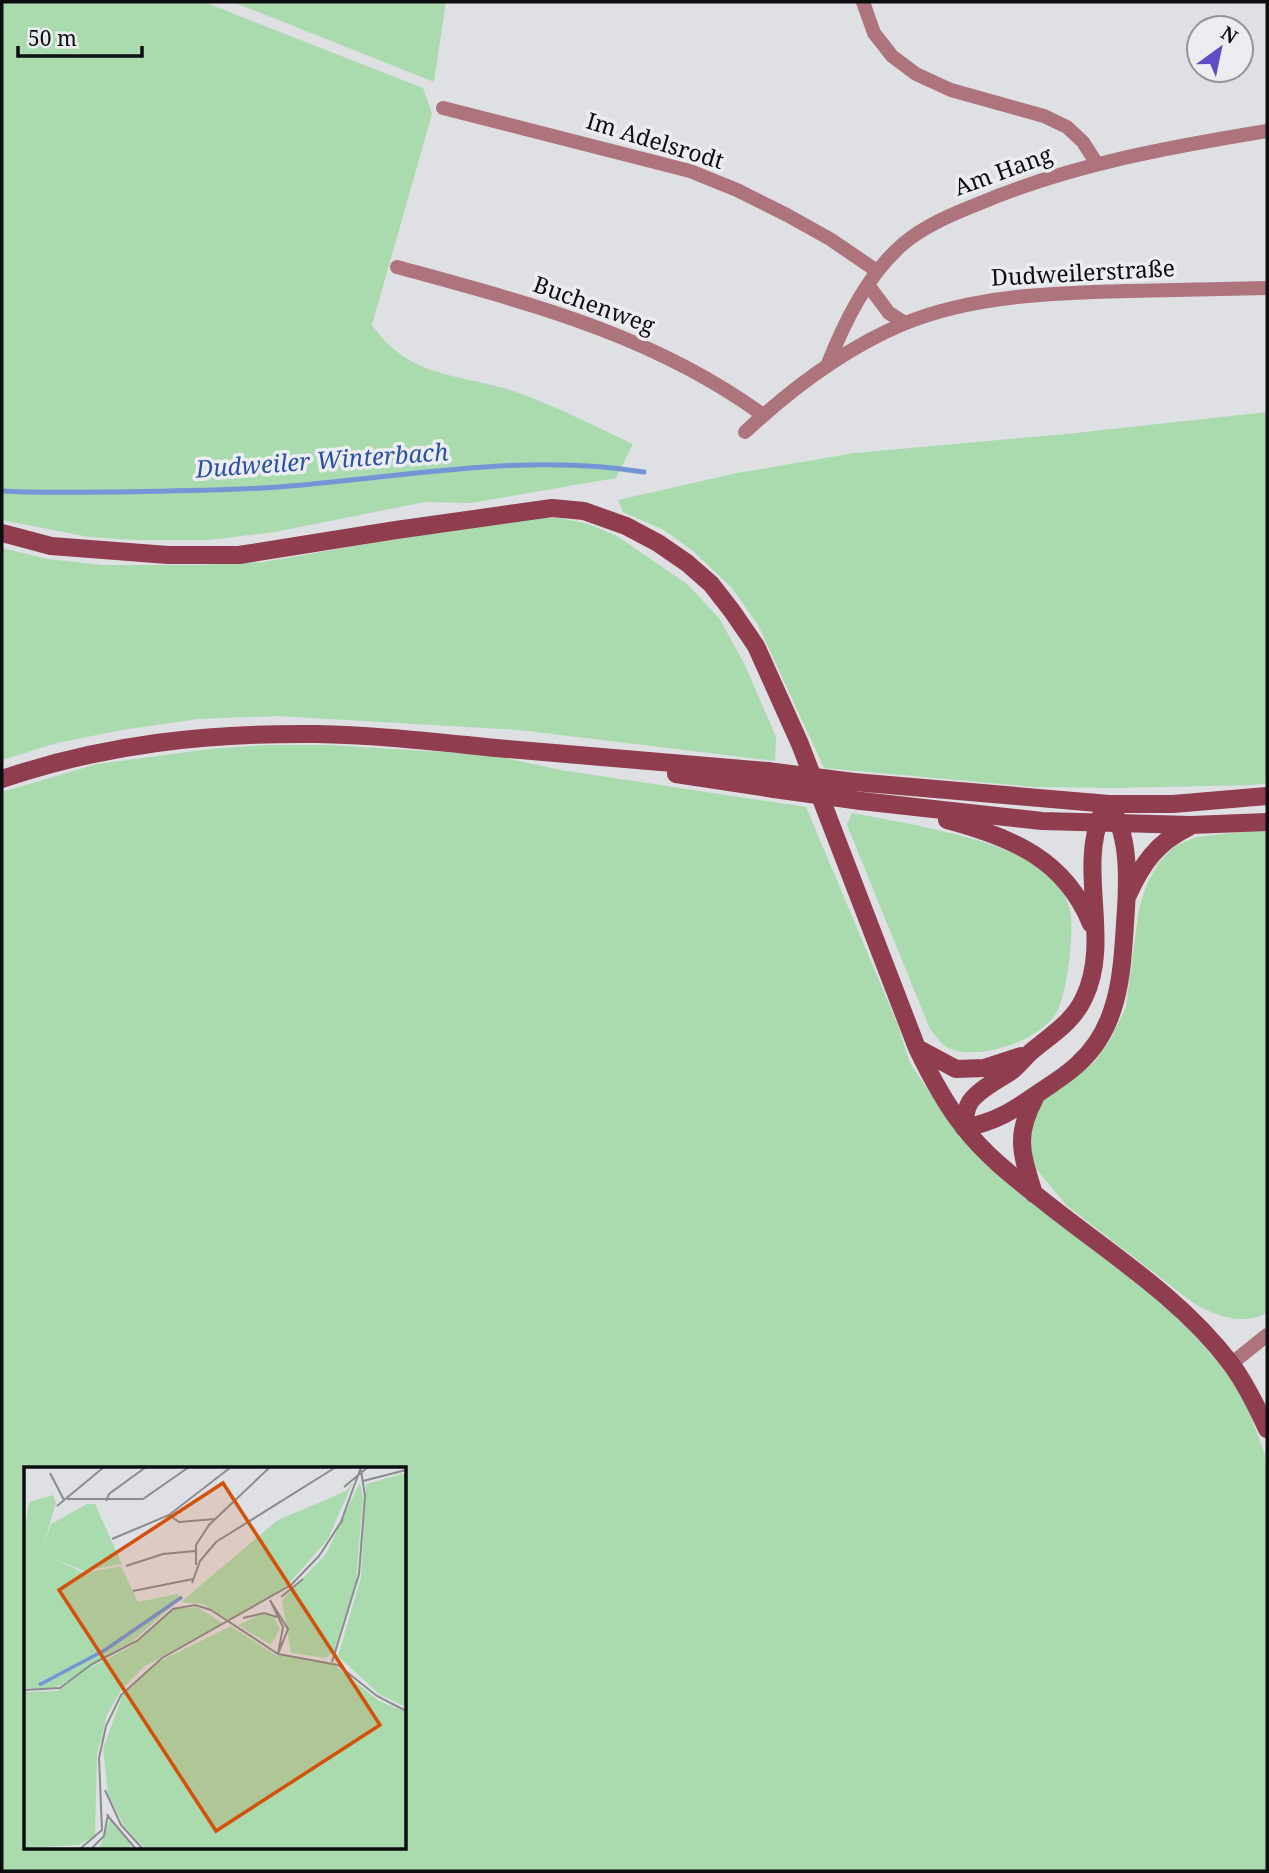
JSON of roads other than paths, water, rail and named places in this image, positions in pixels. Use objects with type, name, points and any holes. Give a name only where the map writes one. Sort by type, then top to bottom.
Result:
[{"type":"main road","points":[[2,533],[51,546],[168,555],[239,555],[409,527],[552,508],[584,511],[625,526],[658,543],[687,563],[711,584],[755,646],[800,744],[916,1048],[934,1083],[964,1128],[1034,1194],[1189,1317],[1231,1363],[1267,1429]]},
{"type":"main road","points":[[2,779],[105,750],[201,738],[317,734],[767,771],[855,782],[1110,804],[1173,804],[1267,796]]},
{"type":"main road","points":[[506,749],[897,806],[1042,821],[1119,825],[1267,822]]},
{"type":"main road","points":[[964,1128],[999,1119],[1080,1063],[1095,1045],[1107,1023],[1117,1000],[1122,976],[1126,898],[1124,840],[1110,804]]},
{"type":"main road","points":[[964,1128],[965,1114],[972,1100],[1065,1025],[1085,997],[1093,962],[1093,848],[1097,824],[1102,812],[1110,804]]},
{"type":"main road","points":[[897,806],[969,826],[1029,851],[1060,873],[1086,913],[1094,933]]},
{"type":"main road","points":[[1126,898],[1147,858],[1161,843],[1191,825]]},
{"type":"main road","points":[[916,1048],[949,1067],[967,1070],[1004,1062],[1031,1052]]},
{"type":"main road","points":[[1034,1194],[1021,1152],[1021,1140],[1024,1122],[1037,1094]]},
{"type":"street","points":[[863,2],[874,33],[892,55],[916,74],[951,90],[1044,116],[1067,127],[1083,142],[1097,164]]},
{"type":"street","name":"Im Adelsrodt","points":[[443,108],[690,171],[737,190],[787,215],[830,239],[877,271]]},
{"type":"street","name":"Am Hang","points":[[827,366],[838,339],[877,271],[903,244],[941,219],[1048,176],[1267,131]]},
{"type":"street","name":"Buchenweg","points":[[397,267],[599,327],[664,355],[704,376],[763,415]]},
{"type":"street","points":[[868,285],[889,313],[905,323]]},
{"type":"street","name":"Dudweilerstraße","points":[[745,432],[827,366],[865,342],[905,323],[980,302],[1081,292],[1267,288]]},
{"type":"street","points":[[1231,1363],[1267,1335]]},
{"type":"waterway","name":"Dudweiler Winterbach","points":[[2,491],[108,492],[257,488],[507,466],[598,467],[644,472]]}]
